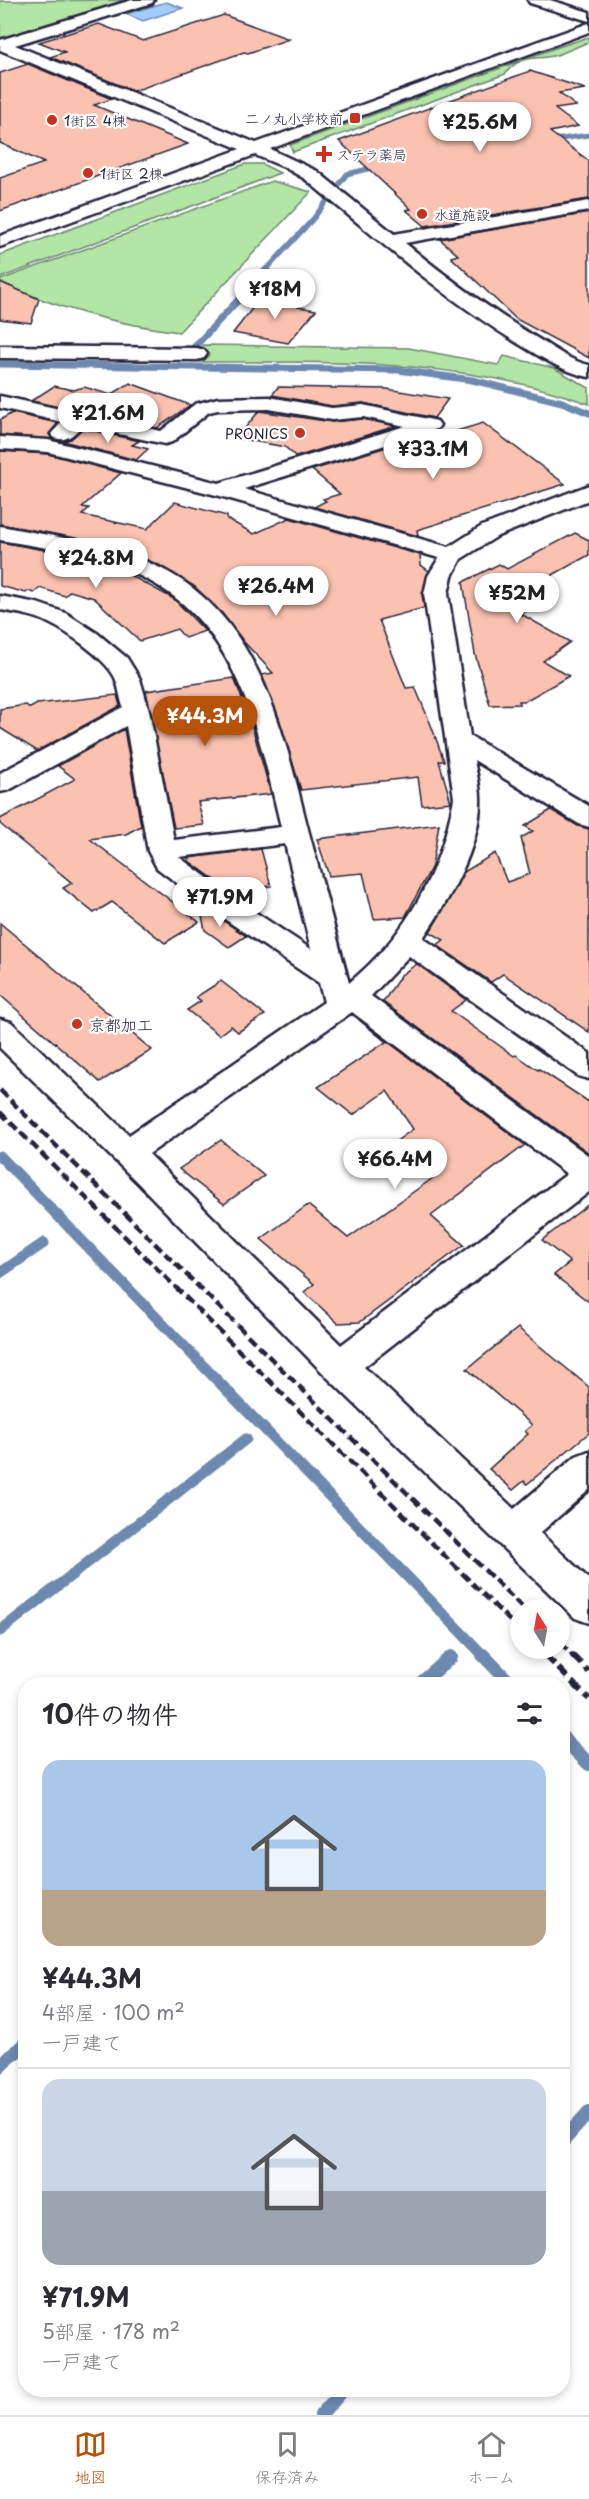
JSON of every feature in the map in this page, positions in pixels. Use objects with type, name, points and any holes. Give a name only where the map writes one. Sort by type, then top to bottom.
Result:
[{"type":"street","points":[[0,45],[147,0]]},
{"type":"street","points":[[535,0],[589,17]]},
{"type":"street","points":[[0,242],[589,27]]},
{"type":"street","points":[[0,45],[290,163],[311,175],[447,286],[515,334],[576,368],[589,371]]},
{"type":"street","points":[[391,240],[589,206]]},
{"type":"street","points":[[0,352],[197,354]]},
{"type":"street","points":[[0,402],[165,438],[202,408],[218,404],[269,403],[332,414],[363,411],[430,425],[219,490]]},
{"type":"street","points":[[48,446],[78,419]]},
{"type":"street","points":[[0,443],[48,446],[219,490],[452,555]]},
{"type":"street","points":[[127,1153],[399,951],[433,900],[455,852],[464,823],[467,798],[436,594],[440,576],[452,555],[490,531],[589,492]]},
{"type":"street","points":[[0,533],[99,555],[138,567],[165,580],[206,613],[237,652],[257,697],[273,743],[296,834],[342,993]]},
{"type":"street","points":[[0,603],[29,608],[58,618],[88,638],[118,663],[128,679],[136,710],[162,851],[167,862],[589,1173],[339,1366]]},
{"type":"street","points":[[0,622],[29,608]]},
{"type":"street","points":[[0,783],[136,710]]},
{"type":"street","points":[[459,740],[589,818]]},
{"type":"street","points":[[175,849],[296,834]]},
{"type":"street","points":[[406,940],[589,1068]]},
{"type":"street","points":[[0,1030],[127,1153],[339,1366],[589,1605]]},
{"type":"street","points":[[513,1533],[589,1467]]},
{"type":"green space","points":[[129,0],[0,40],[0,1]]},
{"type":"green space","points":[[589,37],[589,42],[562,53],[521,61],[505,74],[293,152],[290,145],[555,48]]},
{"type":"green space","points":[[245,164],[262,164],[280,173],[0,278],[0,255]]},
{"type":"green space","points":[[272,181],[311,192],[179,332],[132,325],[65,308],[0,282],[0,280]]},
{"type":"green space","points":[[203,345],[409,348],[498,365],[504,356],[554,368],[589,388],[589,404],[541,389],[445,370],[347,363],[199,362],[194,359]]},
{"type":"water","points":[[166,2],[183,8],[143,21],[126,14]]},
{"type":"building","points":[[224,15],[289,39],[248,53],[244,52],[134,91],[50,57],[65,52],[39,42],[99,24],[143,41]]},
{"type":"building","points":[[28,64],[112,99],[94,105],[188,144],[0,211],[0,178],[44,163],[0,143],[0,73]]},
{"type":"building","points":[[530,71],[585,89],[559,93],[576,106],[555,109],[578,126],[550,132],[589,161],[589,199],[425,226],[406,210],[411,209],[339,141]]},
{"type":"building","points":[[589,213],[589,358],[516,319],[451,257],[458,255],[440,239]]},
{"type":"building","points":[[0,282],[39,299],[31,323],[0,319]]},
{"type":"building","points":[[262,296],[301,303],[298,307],[316,310],[288,343],[233,333]]},
{"type":"building","points":[[130,383],[190,405],[157,428],[31,401],[54,386],[74,390],[84,387],[111,395]]},
{"type":"building","points":[[278,387],[387,389],[448,399],[434,418],[363,403],[332,406],[272,395]]},
{"type":"building","name":"PRONICS","points":[[259,411],[332,422],[363,419],[396,426],[296,457],[285,447],[237,438]]},
{"type":"building","points":[[12,413],[58,423],[49,434],[52,439],[0,435],[0,420]]},
{"type":"building","points":[[483,423],[565,484],[417,530],[418,536],[314,507],[326,501],[323,499],[340,494],[312,470],[419,437],[414,444]]},
{"type":"building","points":[[83,428],[139,441],[132,445],[148,449],[136,460],[63,441],[71,439]]},
{"type":"building","points":[[0,451],[48,454],[121,473],[82,507],[89,508],[82,515],[147,529],[175,502],[227,516],[227,519],[254,534],[289,518],[420,555],[421,565],[429,571],[422,594],[424,608],[379,620],[406,688],[415,687],[431,725],[444,761],[439,761],[451,802],[422,805],[418,777],[301,790],[278,715],[262,675],[273,673],[244,642],[222,613],[194,586],[159,565],[140,557],[81,539],[0,524]]},
{"type":"building","points":[[575,533],[589,540],[589,555],[525,590],[542,602],[521,614],[570,642],[543,661],[569,676],[525,701],[519,701],[520,704],[490,705],[475,654],[463,582],[499,564],[507,569]]},
{"type":"building","points":[[0,542],[72,555],[124,572],[174,599],[205,631],[185,638],[177,629],[140,641],[94,598],[70,591],[65,596],[40,588],[34,593],[28,591],[26,593],[0,586]]},
{"type":"building","points":[[234,678],[250,719],[271,794],[198,802],[204,825],[174,828],[146,691]]},
{"type":"building","points":[[117,695],[120,706],[37,751],[0,728],[0,709],[26,705],[30,708],[37,704]]},
{"type":"building","points":[[124,729],[141,826],[126,834],[90,839],[199,922],[165,943],[112,902],[94,913],[63,888],[72,883],[0,824],[0,819],[75,779],[58,766]]},
{"type":"building","points":[[551,810],[578,826],[589,829],[589,1032],[503,974],[491,982],[437,945],[444,940],[430,932],[464,872],[495,853],[507,882],[530,874],[521,838],[533,831],[525,826]]},
{"type":"building","points":[[439,824],[432,866],[405,917],[374,919],[363,873],[329,876],[317,839]]},
{"type":"building","points":[[261,849],[271,886],[230,891],[188,858]]},
{"type":"building","points":[[199,902],[246,936],[229,947],[205,930]]},
{"type":"building","name":"京都加工","points":[[0,923],[152,1050],[100,1082],[0,995]]},
{"type":"building","points":[[417,964],[466,1000],[451,1011],[514,1056],[516,1055],[539,1069],[589,1102],[589,1153],[383,1002],[401,975]]},
{"type":"building","points":[[221,981],[265,1015],[238,1032],[231,1026],[219,1035],[187,1010],[201,1001],[196,997]]},
{"type":"building","points":[[359,1020],[525,1145],[431,1216],[464,1245],[360,1322],[338,1323],[304,1292],[314,1284],[261,1239],[308,1205],[348,1238],[433,1178],[391,1145],[413,1129],[387,1091],[353,1115],[318,1087],[386,1042]]},
{"type":"building","points":[[221,1140],[264,1176],[224,1204],[179,1169]]},
{"type":"building","points":[[589,1204],[589,1302],[554,1275],[570,1262],[542,1240]]},
{"type":"building","points":[[518,1328],[589,1387],[589,1433],[527,1484],[524,1481],[513,1490],[489,1469],[528,1434],[525,1431],[532,1425],[467,1369]]},
{"type":"waterway","points":[[547,141],[589,135]]},
{"type":"waterway","points":[[266,270],[313,219],[347,174],[380,166]]},
{"type":"waterway","points":[[185,357],[267,269]]},
{"type":"waterway","points":[[0,364],[398,370],[472,380],[562,402],[589,413]]},
{"type":"waterway","points":[[0,1156],[485,1657]]},
{"type":"waterway","points":[[0,1273],[44,1243]]},
{"type":"waterway","points":[[0,1631],[246,1439]]},
{"type":"waterway","points":[[483,1655],[504,1677]]},
{"type":"waterway","points":[[428,1677],[451,1657]]},
{"type":"waterway","points":[[570,1745],[589,1764]]},
{"type":"waterway","points":[[0,2066],[18,2050]]},
{"type":"waterway","points":[[570,2133],[589,2112]]},
{"type":"waterway","points":[[321,2415],[337,2397]]},
{"type":"railway","points":[[0,1090],[514,1599]]},
{"type":"railway","points":[[0,1112],[510,1621]]},
{"type":"railway","points":[[570,1653],[589,1672]]},
{"type":"railway","points":[[549,1659],[567,1677]]},
{"type":"railway","points":[[570,1680],[589,1699]]},
{"type":"place","name":"二ノ丸小学校前","points":[[355,118]]},
{"type":"place","name":"1街区 4棟","points":[[52,120]]},
{"type":"place","name":"ステラ薬局","points":[[324,154]]},
{"type":"place","name":"1街区 2棟","points":[[88,173]]},
{"type":"place","name":"水道施設","points":[[422,214]]},
{"type":"place","name":"PRONICS","points":[[300,433]]},
{"type":"place","name":"京都加工","points":[[77,1024]]}]
